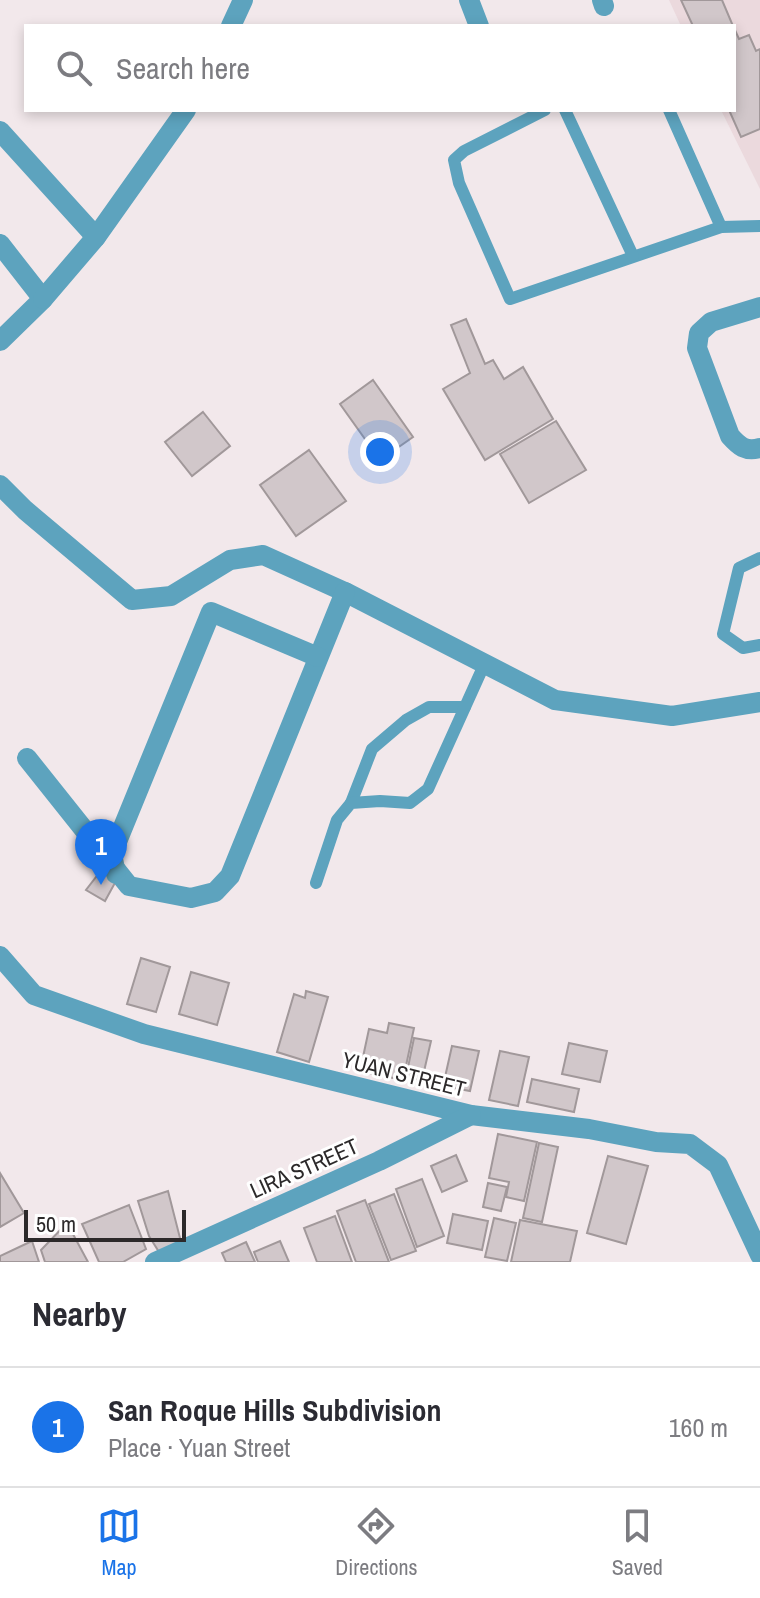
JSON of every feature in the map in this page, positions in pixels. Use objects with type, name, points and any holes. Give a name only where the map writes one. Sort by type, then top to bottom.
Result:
[{"type":"street","points":[[232,24],[243,0]]},
{"type":"street","points":[[469,0],[478,24]]},
{"type":"street","points":[[0,341],[43,299],[96,237],[185,112]]},
{"type":"street","points":[[0,131],[96,237]]},
{"type":"street","points":[[0,244],[43,299]]},
{"type":"street","points":[[760,307],[711,322],[699,333],[697,348],[730,436],[750,451],[760,448]]},
{"type":"street","points":[[0,485],[25,510],[132,600],[171,596],[230,560],[263,555],[345,592],[555,700],[672,716],[760,702]]},
{"type":"street","points":[[27,758],[116,874],[129,886],[191,898],[215,892],[230,876],[345,592]]},
{"type":"street","points":[[116,874],[112,854],[211,612],[318,657]]},
{"type":"street","name":"YUAN STREET","points":[[0,956],[34,995],[144,1034],[471,1115],[690,1144],[718,1165],[760,1255]]},
{"type":"street","name":"LIRA STREET","points":[[155,1262],[377,1162],[471,1115]]},
{"type":"lane","points":[[541,112],[464,151],[454,160],[459,183],[510,299],[721,227],[760,226]]},
{"type":"lane","points":[[566,112],[633,256]]},
{"type":"lane","points":[[670,112],[721,227]]},
{"type":"lane","points":[[760,558],[739,568],[723,634],[743,648],[760,645]]},
{"type":"lane","points":[[351,803],[410,803],[428,789],[484,665]]},
{"type":"lane","points":[[316,883],[337,820],[351,803],[372,749],[406,720],[429,707],[465,707]]},
{"type":"shaded area","points":[[669,0],[760,0],[760,189],[722,112],[736,112],[736,24],[680,24]]},
{"type":"building","points":[[681,0],[722,0],[732,24],[692,24]]},
{"type":"building","points":[[736,32],[739,39],[749,35],[756,51],[760,49],[760,129],[741,137],[730,112],[736,112]]},
{"type":"building","points":[[466,319],[485,364],[493,360],[504,379],[523,367],[553,419],[485,460],[443,389],[470,373],[451,325]]},
{"type":"building","points":[[373,380],[413,437],[380,460],[340,404]]},
{"type":"building","points":[[203,412],[230,446],[192,476],[165,442]]},
{"type":"building","points":[[556,421],[586,470],[529,503],[500,454]]},
{"type":"building","points":[[309,450],[346,501],[296,536],[260,485]]},
{"type":"building","points":[[103,868],[116,881],[105,901],[86,890]]},
{"type":"building","points":[[141,958],[170,967],[156,1012],[127,1004]]},
{"type":"building","points":[[191,972],[229,983],[217,1025],[179,1014]]},
{"type":"building","points":[[306,991],[328,997],[309,1062],[277,1052],[294,994],[305,998]]},
{"type":"building","points":[[389,1023],[414,1028],[403,1080],[360,1071],[369,1029],[387,1033]]},
{"type":"building","points":[[414,1038],[431,1041],[422,1080],[406,1077]]},
{"type":"building","points":[[569,1043],[607,1051],[600,1082],[562,1074]]},
{"type":"building","points":[[452,1046],[479,1051],[470,1091],[443,1086]]},
{"type":"building","points":[[500,1051],[529,1057],[518,1106],[489,1100]]},
{"type":"building","points":[[532,1079],[579,1089],[574,1112],[527,1102]]},
{"type":"building","points":[[498,1134],[537,1142],[524,1201],[506,1197],[509,1182],[489,1178]]},
{"type":"building","points":[[539,1143],[558,1147],[542,1222],[523,1218]]},
{"type":"building","points":[[456,1155],[467,1181],[442,1192],[431,1166]]},
{"type":"building","points":[[608,1156],[648,1166],[626,1244],[587,1233]]},
{"type":"building","points":[[0,1173],[24,1213],[0,1227]]},
{"type":"building","points":[[422,1179],[444,1236],[417,1247],[396,1189]]},
{"type":"building","points":[[488,1183],[507,1187],[501,1211],[483,1207]]},
{"type":"building","points":[[168,1191],[180,1238],[176,1245],[159,1252],[149,1236],[138,1201]]},
{"type":"building","points":[[394,1194],[416,1251],[391,1260],[369,1204]]},
{"type":"building","points":[[365,1200],[389,1262],[356,1262],[337,1211]]},
{"type":"building","points":[[129,1205],[146,1249],[123,1262],[99,1262],[82,1224]]},
{"type":"building","points":[[453,1214],[488,1221],[482,1250],[447,1243]]},
{"type":"building","points":[[335,1216],[352,1262],[317,1262],[304,1228]]},
{"type":"building","points":[[494,1218],[516,1223],[507,1261],[485,1257]]},
{"type":"building","points":[[520,1220],[577,1231],[570,1262],[511,1262]]},
{"type":"building","points":[[67,1223],[88,1262],[45,1262],[41,1250]]},
{"type":"building","points":[[32,1241],[39,1262],[0,1262],[0,1256]]},
{"type":"building","points":[[280,1241],[289,1262],[258,1262],[254,1252]]},
{"type":"building","points":[[246,1242],[255,1262],[226,1262],[222,1253]]},
{"type":"place","name":"San Roque Hills Subdivision","points":[[101,885]]}]
